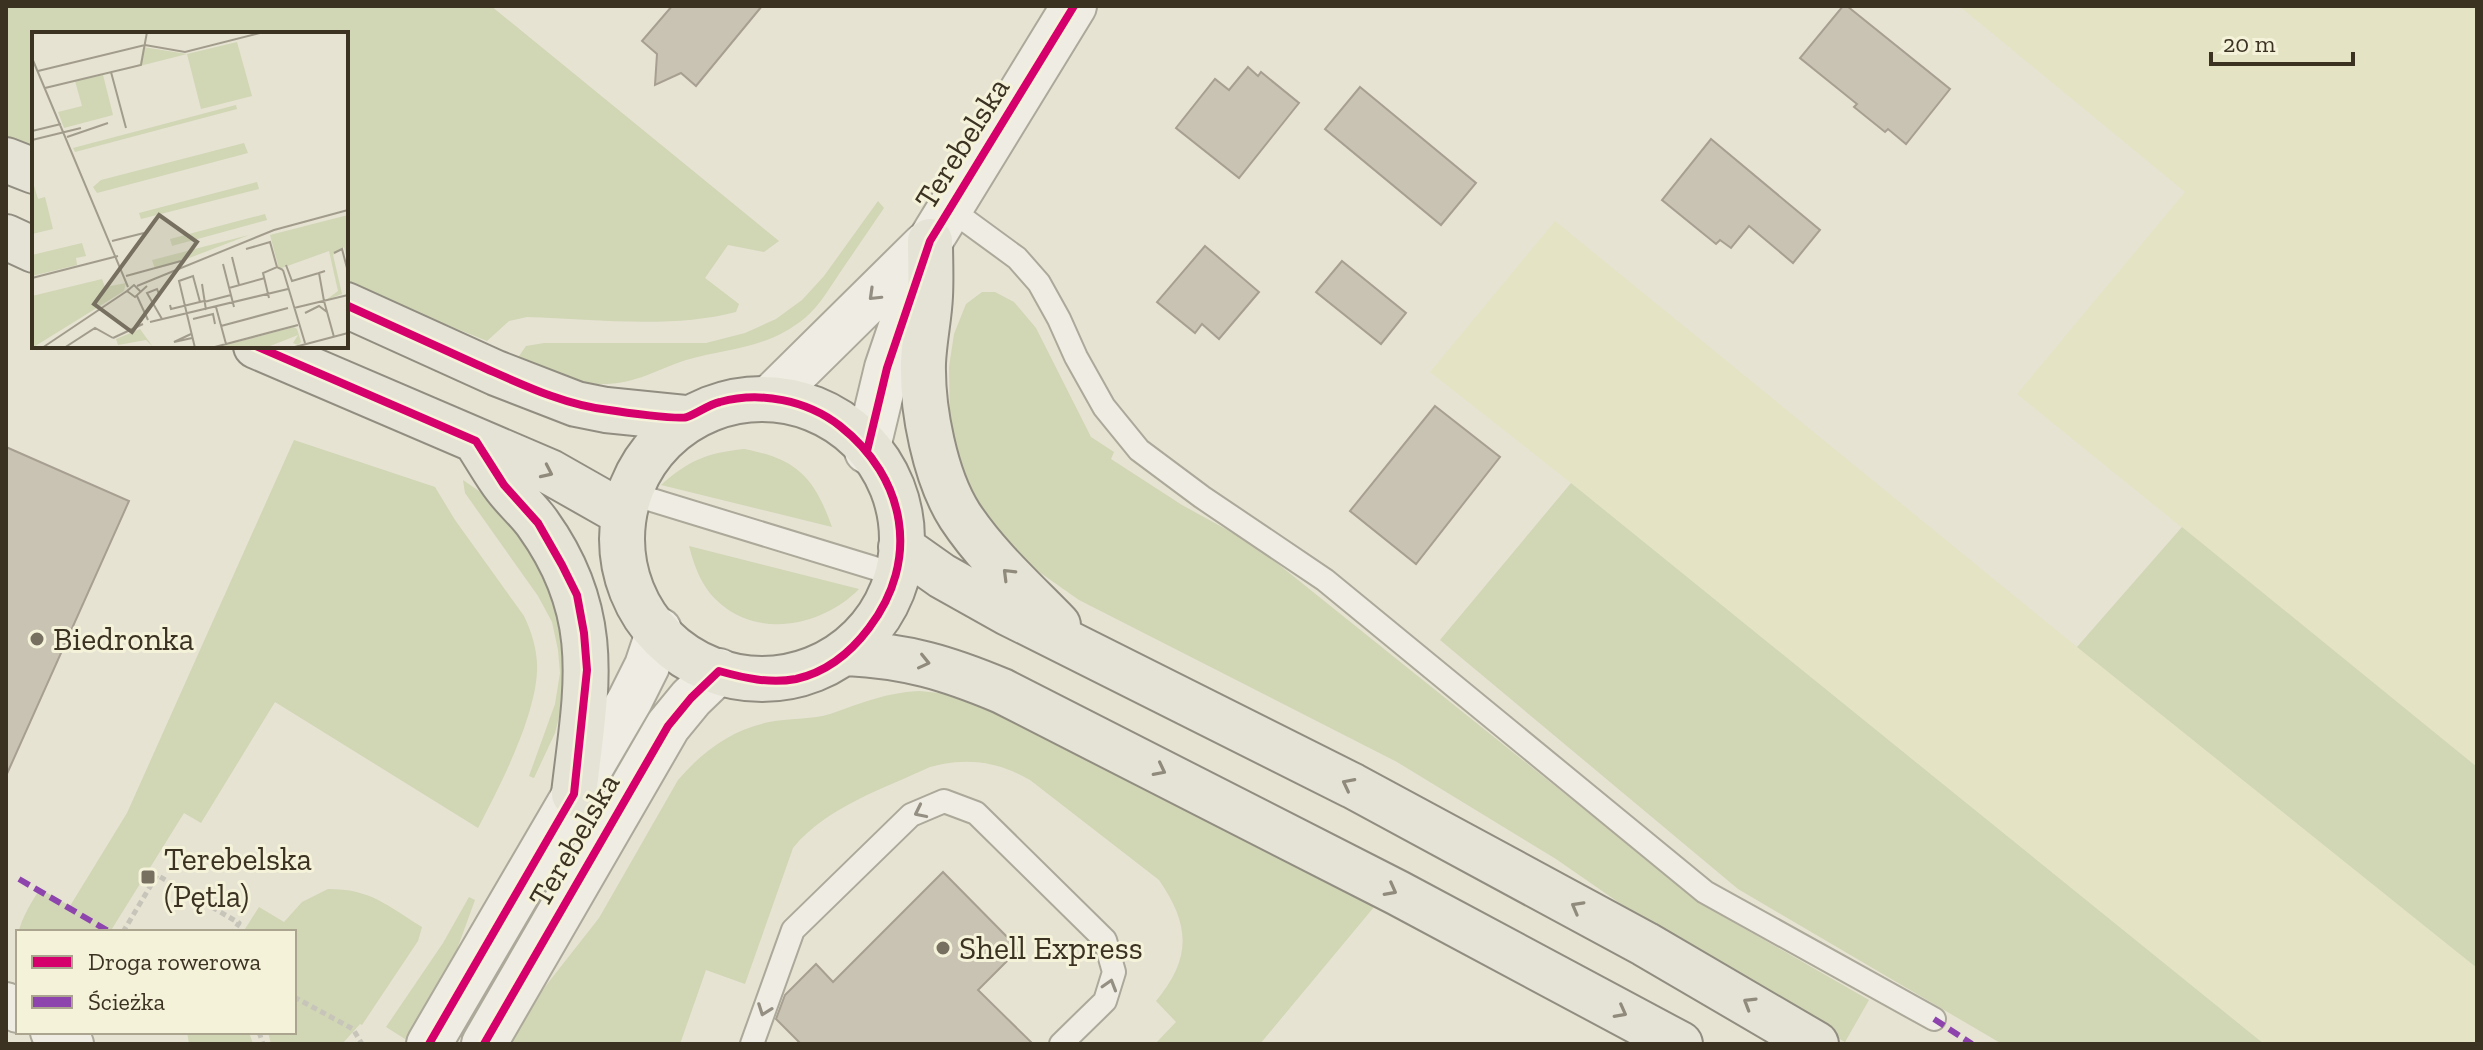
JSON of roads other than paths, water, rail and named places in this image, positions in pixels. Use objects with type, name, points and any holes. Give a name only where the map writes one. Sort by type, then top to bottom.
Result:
[{"type":"main road","points":[[6,160],[32,170]]},
{"type":"main road","points":[[940,225],[923,363],[926,407],[945,483],[958,512],[974,536],[1083,649]]},
{"type":"main road","points":[[6,237],[32,249]]},
{"type":"main road","points":[[348,306],[496,373],[576,404],[685,418]]},
{"type":"main road","points":[[261,348],[626,504]]},
{"type":"main road","points":[[752,397],[769,399],[790,402],[827,416],[867,451],[894,499],[899,516],[899,561],[879,615],[847,653],[814,674],[794,679],[754,680],[719,671],[687,656],[659,630],[635,594],[628,574],[623,535],[626,504],[644,460],[655,445],[685,418],[723,401],[752,397]]},
{"type":"main road","points":[[476,441],[504,485],[538,523],[577,595],[587,670],[574,794]]},
{"type":"main road","points":[[899,561],[942,576],[1008,613],[1353,786],[1556,895],[1816,1044]]},
{"type":"main road","points":[[847,653],[907,658],[939,666],[1002,691],[1271,827],[1680,1044]]},
{"type":"street","name":"Terebelska","points":[[867,451],[887,368],[940,225],[1074,6]]},
{"type":"street","name":"Terebelska","points":[[769,399],[940,225]]},
{"type":"street","name":"Terebelska","points":[[429,1044],[630,700],[647,666],[659,630]]},
{"type":"street","name":"Terebelska","points":[[484,1044],[668,726],[719,671]]},
{"type":"lane","points":[[940,225],[1017,258],[1039,283],[1104,407],[1139,450],[1202,497],[1325,580],[1705,892],[1934,1019]]},
{"type":"lane","points":[[626,504],[899,561]]},
{"type":"lane","points":[[752,1044],[793,930],[911,815],[944,801],[976,813],[1105,940],[1114,972],[1105,1001],[1061,1044]]},
{"type":"place","name":"Biedronka","points":[[37,639]]},
{"type":"place","name":"Terebelska (Pętla)","points":[[148,877]]},
{"type":"place","name":"Shell Express","points":[[943,948]]}]
